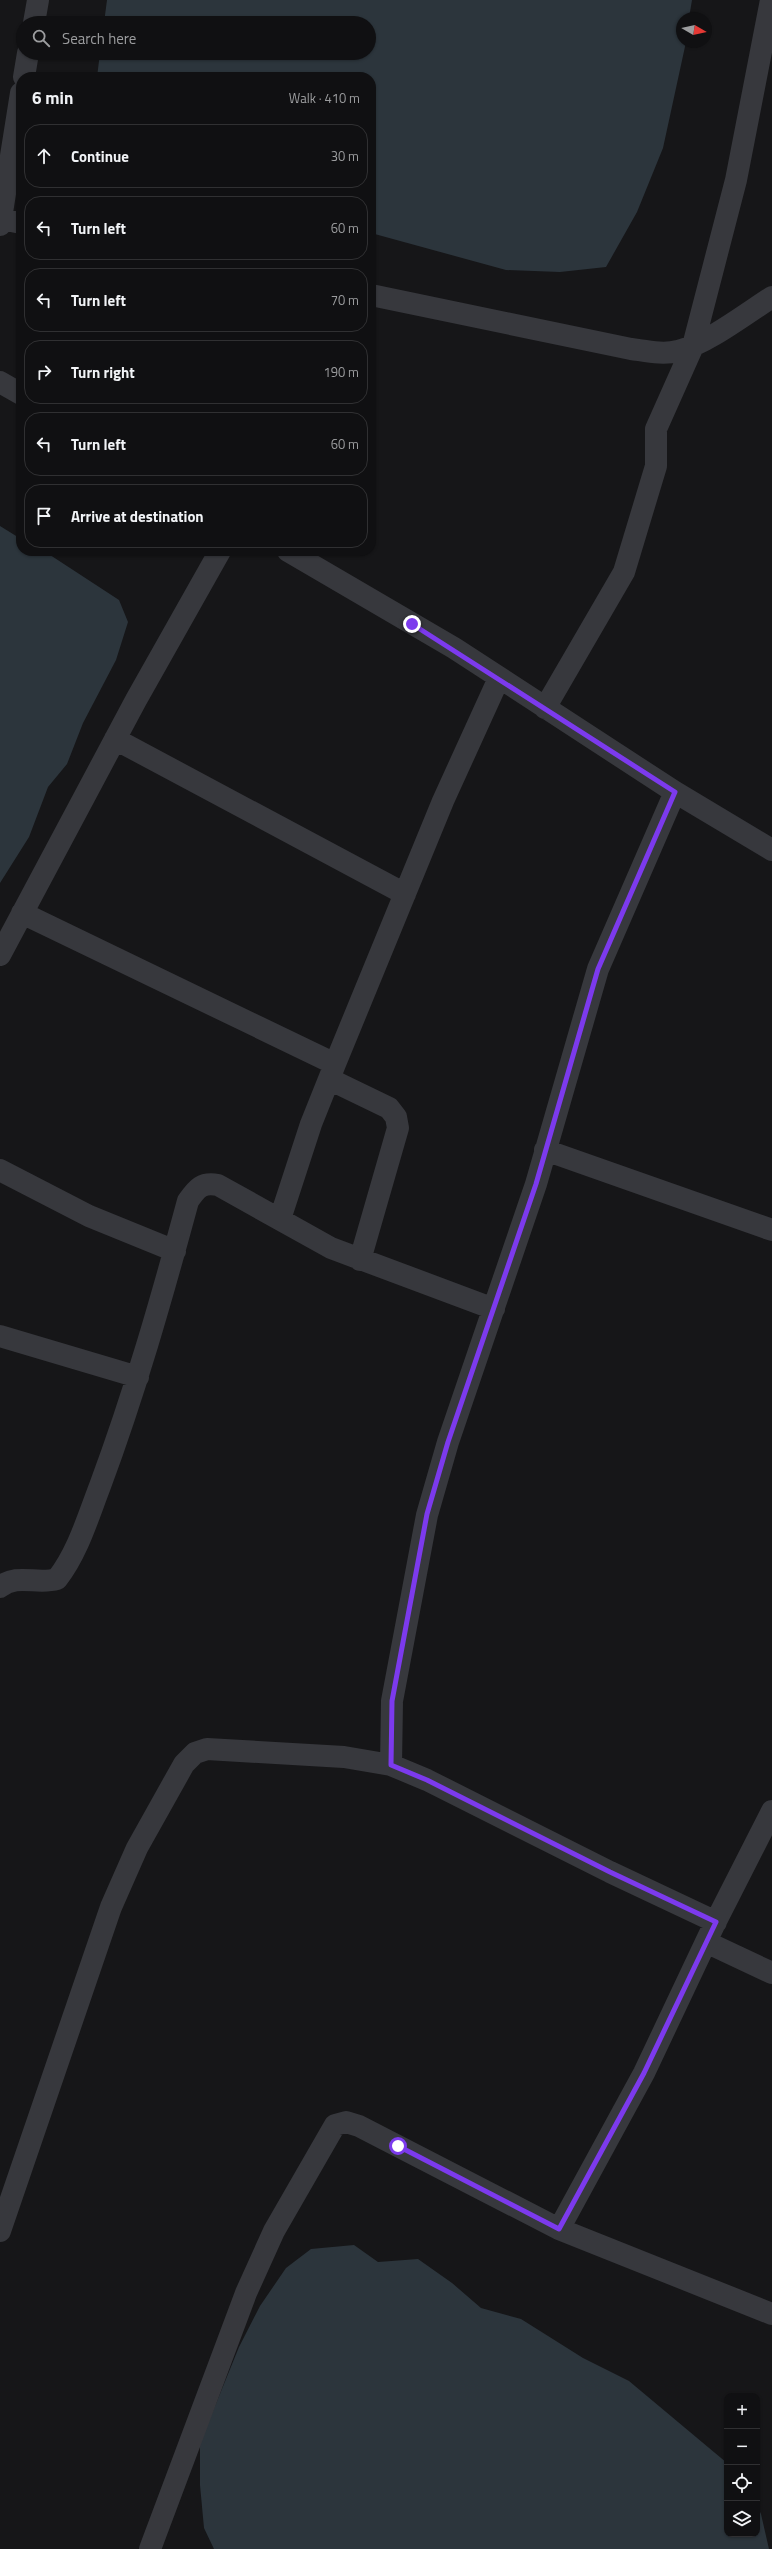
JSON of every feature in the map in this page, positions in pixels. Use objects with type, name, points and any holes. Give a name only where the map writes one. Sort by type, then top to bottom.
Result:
[{"type":"street","points":[[35,16],[38,0]]},
{"type":"street","points":[[545,708],[624,572],[656,466],[656,429],[693,346],[736,180],[771,0]]},
{"type":"street","points":[[25,72],[27,60]]},
{"type":"street","points":[[8,222],[16,143]]},
{"type":"street","points":[[376,296],[631,349],[658,352],[677,352],[693,346],[772,297]]},
{"type":"street","points":[[0,382],[16,391]]},
{"type":"street","points":[[0,955],[115,739],[217,556]]},
{"type":"street","points":[[297,556],[454,648],[675,792],[772,850]]},
{"type":"street","points":[[280,1219],[311,1124],[332,1072],[443,801],[499,678]]},
{"type":"street","points":[[115,739],[406,894]]},
{"type":"street","points":[[391,1765],[392,1701],[427,1514],[448,1442],[494,1309],[545,1150],[598,969],[675,792]]},
{"type":"street","points":[[22,912],[332,1072],[389,1108],[396,1117],[398,1128],[360,1260]]},
{"type":"street","points":[[545,1150],[772,1230]]},
{"type":"street","points":[[0,1170],[89,1216],[175,1251]]},
{"type":"street","points":[[0,1587],[7,1581],[18,1578],[47,1582],[57,1579],[66,1568],[75,1551],[120,1432],[138,1377],[188,1201],[196,1188],[206,1183],[218,1185],[235,1193],[331,1248],[494,1309]]},
{"type":"street","points":[[0,1336],[138,1377]]},
{"type":"street","points":[[0,2230],[114,1901],[137,1848],[184,1764],[195,1753],[207,1749],[344,1757],[391,1765],[427,1780],[610,1872],[716,1922]]},
{"type":"street","points":[[559,2229],[644,2073],[706,1942],[772,1811]]},
{"type":"street","points":[[706,1942],[772,1973]]},
{"type":"street","points":[[150,2549],[246,2293],[274,2231],[335,2125],[346,2122],[359,2126],[559,2229],[772,2314]]},
{"type":"shaded area","points":[[107,0],[692,0],[690,12],[676,12],[676,48],[685,48],[663,148],[637,212],[606,267],[560,272],[506,270],[376,234],[376,72],[98,72],[99,60],[376,60],[376,16],[105,16]]},
{"type":"shaded area","points":[[0,526],[16,536],[16,556],[52,556],[119,600],[128,622],[116,660],[83,723],[67,764],[48,787],[29,837],[0,883]]},
{"type":"shaded area","points":[[354,2245],[378,2262],[418,2259],[452,2283],[481,2308],[521,2319],[583,2358],[629,2381],[724,2460],[724,2537],[760,2537],[760,2512],[769,2549],[214,2549],[204,2528],[200,2485],[200,2443],[239,2347],[260,2306],[286,2268],[311,2249]]},
{"type":"route","points":[[398,2146],[438,2168],[559,2229],[644,2073],[716,1922],[610,1872],[427,1780],[391,1765],[390,1726],[392,1701],[427,1514],[448,1442],[536,1184],[583,1016],[598,969],[615,926],[675,792],[454,648],[412,624]]}]
